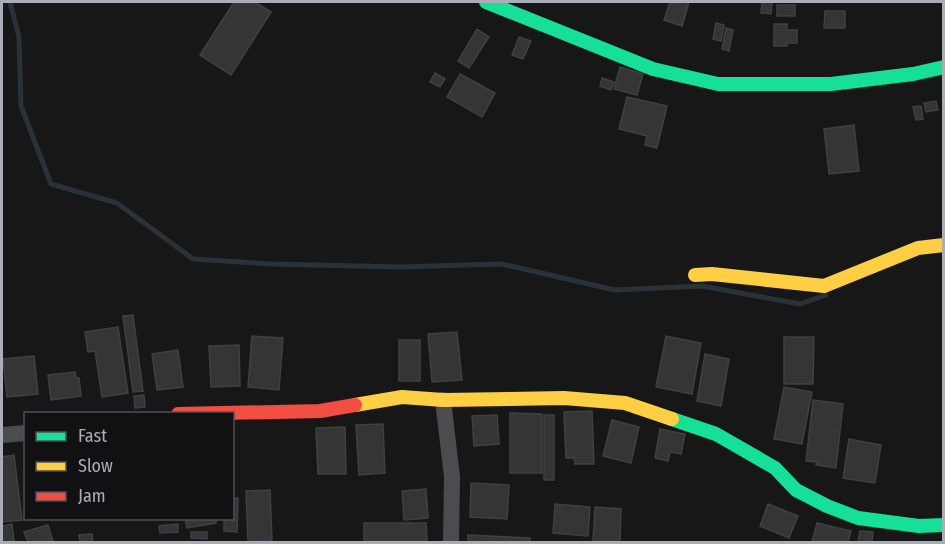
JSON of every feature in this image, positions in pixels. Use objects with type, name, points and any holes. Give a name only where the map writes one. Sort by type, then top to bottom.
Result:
[{"type":"street","points":[[486,2],[653,69],[718,84],[831,84],[913,74],[944,67]]},
{"type":"street","points":[[695,275],[712,274],[824,286],[918,248],[944,245]]},
{"type":"street","points":[[234,413],[320,411],[402,397],[443,400],[564,398],[625,403],[716,434],[775,468],[796,490],[827,506],[858,518],[910,525],[944,525]]},
{"type":"street","points":[[443,400],[452,477],[451,543]]},
{"type":"street","points":[[2,435],[24,433]]},
{"type":"building","points":[[234,2],[255,2],[271,12],[231,75],[200,55]]},
{"type":"building","points":[[670,2],[689,2],[682,26],[664,20]]},
{"type":"building","points":[[762,2],[772,2],[771,14],[761,13]]},
{"type":"building","points":[[777,5],[795,5],[795,16],[777,16]]},
{"type":"building","points":[[825,11],[845,11],[845,28],[824,28]]},
{"type":"building","points":[[716,23],[724,25],[721,41],[713,39]]},
{"type":"building","points":[[774,24],[787,24],[787,30],[797,30],[797,43],[774,46]]},
{"type":"building","points":[[726,28],[733,30],[729,51],[722,49]]},
{"type":"building","points":[[477,29],[489,37],[469,68],[458,61]]},
{"type":"building","points":[[519,37],[531,41],[523,59],[512,55]]},
{"type":"building","points":[[620,67],[643,74],[637,95],[614,89]]},
{"type":"building","points":[[435,73],[445,79],[440,87],[430,82]]},
{"type":"building","points":[[460,74],[495,93],[482,117],[447,97]]},
{"type":"building","points":[[602,78],[614,82],[611,90],[600,86]]},
{"type":"building","points":[[627,97],[667,106],[657,148],[645,145],[647,136],[619,129]]},
{"type":"building","points":[[936,101],[938,110],[926,112],[924,103]]},
{"type":"building","points":[[921,106],[923,119],[916,120],[913,107]]},
{"type":"building","points":[[854,125],[859,171],[829,174],[824,129]]},
{"type":"building","points":[[133,315],[143,391],[133,392],[123,316]]},
{"type":"building","points":[[118,327],[128,393],[102,397],[95,351],[88,352],[85,332]]},
{"type":"building","points":[[457,332],[462,380],[432,382],[428,334]]},
{"type":"building","points":[[252,336],[283,338],[279,390],[248,387]]},
{"type":"building","points":[[666,336],[701,343],[692,394],[656,387]]},
{"type":"building","points":[[784,337],[814,337],[813,384],[784,384]]},
{"type":"building","points":[[399,340],[420,340],[420,381],[399,381]]},
{"type":"building","points":[[239,345],[240,386],[211,387],[209,346]]},
{"type":"building","points":[[178,350],[183,387],[157,390],[152,354]]},
{"type":"building","points":[[705,354],[729,359],[721,406],[697,401]]},
{"type":"building","points":[[34,356],[38,394],[7,397],[3,359]]},
{"type":"building","points":[[75,372],[76,378],[79,378],[81,396],[51,400],[48,375]]},
{"type":"building","points":[[784,387],[812,392],[802,444],[774,439]]},
{"type":"building","points":[[144,395],[145,407],[135,408],[134,396]]},
{"type":"building","points":[[813,400],[843,404],[836,468],[806,461]]},
{"type":"building","points":[[592,411],[594,464],[575,464],[574,458],[566,458],[564,412]]},
{"type":"building","points":[[510,413],[542,414],[542,473],[510,473]]},
{"type":"building","points":[[497,415],[499,444],[474,446],[472,416]]},
{"type":"building","points":[[544,415],[554,415],[554,480],[544,480]]},
{"type":"building","points":[[612,420],[639,427],[631,463],[603,456]]},
{"type":"building","points":[[383,424],[385,473],[359,475],[356,425]]},
{"type":"building","points":[[345,427],[346,474],[318,474],[316,428]]},
{"type":"building","points":[[660,429],[685,434],[681,454],[670,452],[668,461],[655,458]]},
{"type":"building","points":[[849,439],[881,445],[875,483],[843,478]]},
{"type":"building","points":[[14,455],[22,520],[2,522],[2,457]]},
{"type":"building","points":[[471,483],[509,485],[507,519],[470,517]]},
{"type":"building","points":[[426,489],[428,518],[404,520],[402,491]]},
{"type":"building","points":[[270,490],[272,541],[248,542],[246,491]]},
{"type":"building","points":[[234,498],[238,498],[237,532],[224,531],[224,520],[234,520]]},
{"type":"building","points":[[555,504],[590,507],[588,536],[553,533]]},
{"type":"building","points":[[768,504],[798,516],[789,538],[760,526]]},
{"type":"building","points":[[595,507],[621,509],[620,542],[593,542]]},
{"type":"building","points":[[185,520],[216,520],[216,523],[187,528]]},
{"type":"building","points":[[364,523],[426,523],[427,542],[364,542]]},
{"type":"building","points":[[817,523],[851,531],[848,542],[812,542]]},
{"type":"building","points":[[12,524],[14,541],[2,542],[2,526]]},
{"type":"building","points":[[178,524],[178,532],[160,533],[159,526]]},
{"type":"building","points":[[48,525],[53,541],[28,542],[24,532]]},
{"type":"building","points":[[860,531],[873,532],[872,542],[858,542]]},
{"type":"building","points":[[191,532],[207,532],[207,539],[191,538]]},
{"type":"building","points":[[92,534],[93,542],[80,542],[79,535]]},
{"type":"building","points":[[468,535],[530,538],[530,542],[468,542]]},
{"type":"waterway","points":[[10,2],[19,37],[21,106],[51,184],[117,203],[193,259],[270,264],[400,267],[502,264],[615,290],[702,286],[800,304],[826,295]]},
{"type":"traffic: fast","points":[[486,2],[653,69],[718,84],[831,84],[913,74],[944,67]]},
{"type":"traffic: fast","points":[[672,419],[716,434],[775,468],[796,490],[827,506],[858,518],[919,526],[944,525]]},
{"type":"traffic: slow","points":[[695,275],[712,274],[824,286],[918,248],[944,245]]},
{"type":"traffic: slow","points":[[355,405],[402,397],[443,400],[564,398],[625,403],[672,419]]},
{"type":"traffic: jam","points":[[234,413],[320,411],[355,405]]}]
